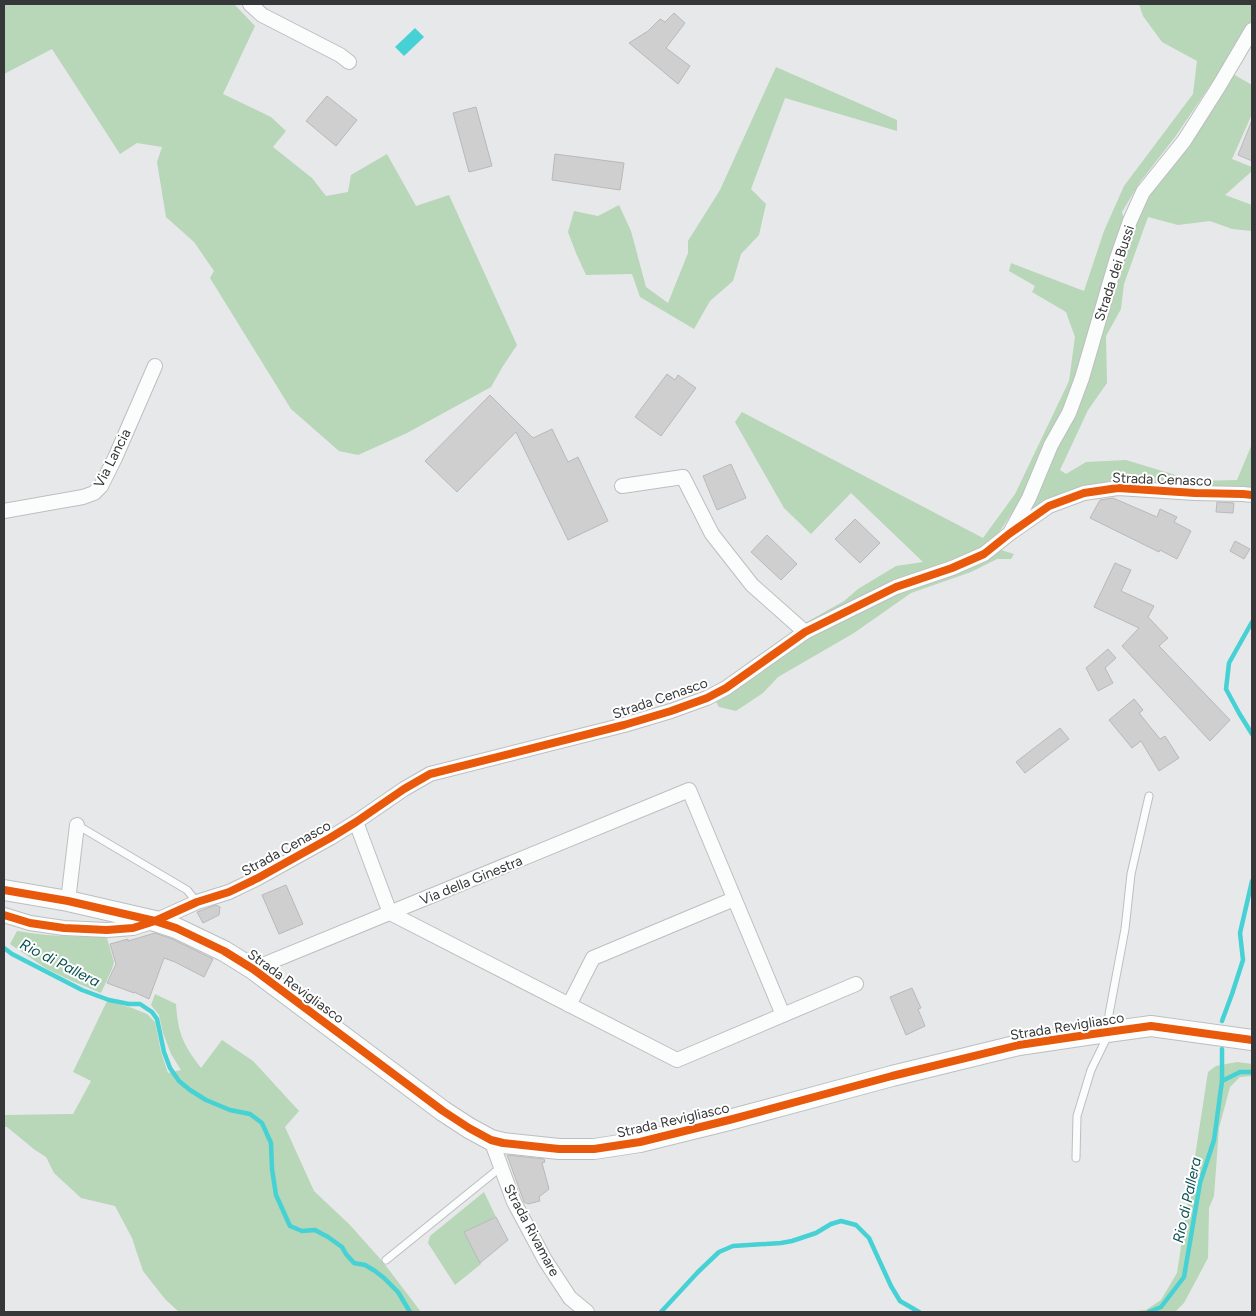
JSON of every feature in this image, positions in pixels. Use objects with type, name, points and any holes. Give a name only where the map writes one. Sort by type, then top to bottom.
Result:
[{"type":"street","points":[[250,4],[262,16],[340,55],[349,62]]},
{"type":"street","name":"Strada dei Bussi","points":[[1009,534],[1029,498],[1051,445],[1069,413],[1082,378],[1117,258],[1143,192],[1184,141],[1252,30]]},
{"type":"street","name":"Via Lancia","points":[[4,510],[94,493],[101,486],[115,458],[155,366]]},
{"type":"street","points":[[622,486],[683,477],[712,534],[752,585],[805,632]]},
{"type":"street","name":"Strada Cenasco","points":[[155,921],[196,902],[229,892],[330,838],[404,788],[430,774],[615,727],[671,711],[707,698],[726,688],[805,632],[896,587],[952,568],[984,554],[1050,506],[1084,493],[1118,488],[1252,495]]},
{"type":"street","name":"Via della Ginestra","points":[[253,969],[689,790],[734,898]]},
{"type":"street","points":[[356,822],[390,913],[678,1060],[856,984]]},
{"type":"street","points":[[68,901],[77,825]]},
{"type":"street","name":"Strada Revigliasco","points":[[4,890],[68,901],[155,921],[176,928],[216,947],[253,969],[443,1111],[491,1140],[504,1143],[559,1149],[594,1149],[640,1142],[928,1067],[1019,1046],[1110,1031],[1151,1026],[1252,1040]]},
{"type":"street","points":[[569,1005],[593,958],[734,898],[783,1014]]},
{"type":"street","points":[[4,915],[30,923],[64,928],[107,930],[133,928],[155,921]]},
{"type":"street","name":"Strada Rivamare","points":[[491,1140],[514,1202],[545,1260],[570,1298],[587,1312]]},
{"type":"lane","points":[[1076,1158],[1077,1116],[1090,1070],[1110,1031],[1109,1014],[1125,928],[1131,874],[1149,796]]},
{"type":"lane","points":[[77,825],[187,890],[196,902]]},
{"type":"lane","points":[[386,1260],[501,1167]]},
{"type":"green space","points":[[4,4],[234,4],[255,26],[223,94],[271,117],[286,131],[273,147],[312,178],[326,196],[348,192],[351,175],[387,154],[416,206],[449,195],[517,345],[491,387],[407,433],[358,455],[339,451],[291,409],[210,278],[214,271],[194,242],[166,217],[157,162],[162,147],[137,143],[120,154],[52,49],[4,74]]},
{"type":"green space","points":[[1139,4],[1252,4],[1252,19],[1242,38],[1175,137],[1140,182],[1122,212],[1124,219],[1066,410],[1024,495],[1000,531],[983,549],[810,628],[807,622],[844,601],[858,589],[896,566],[923,562],[851,493],[811,534],[784,508],[735,422],[742,412],[983,538],[1015,494],[1069,381],[1075,337],[1066,312],[1032,292],[1035,286],[1009,271],[1011,263],[1084,291],[1104,231],[1124,186],[1193,94],[1197,61],[1162,42],[1143,16]]},
{"type":"green space","points":[[776,67],[897,120],[897,131],[785,98],[751,189],[766,204],[759,235],[741,254],[733,281],[710,301],[694,329],[640,297],[632,274],[586,275],[568,232],[574,211],[598,216],[619,205],[631,231],[646,287],[668,303],[688,253],[688,241],[720,190]]},
{"type":"green space","points":[[1233,74],[1252,85],[1252,114],[1232,159],[1252,167],[1252,171],[1225,195],[1252,205],[1252,231],[1232,229],[1210,221],[1178,225],[1148,217],[1124,284],[1121,309],[1106,336],[1107,383],[1088,410],[1060,470],[1066,474],[1086,462],[1126,460],[1195,481],[1237,480],[1252,444],[1252,487],[1190,487],[1120,483],[1087,485],[1047,501],[1028,514],[1074,416],[1134,225],[1148,195]]},
{"type":"green space","points":[[1001,550],[1014,554],[1011,559],[997,559],[971,572],[911,593],[854,633],[778,677],[763,693],[736,711],[719,707],[715,700],[809,636],[899,589],[950,573]]},
{"type":"green space","points":[[17,931],[62,936],[106,935],[114,962],[101,993],[47,969],[10,944]]},
{"type":"green space","points":[[155,994],[176,1004],[182,1038],[201,1068],[222,1040],[253,1061],[299,1111],[285,1127],[314,1191],[350,1225],[383,1262],[421,1312],[179,1312],[165,1299],[143,1271],[132,1238],[115,1206],[81,1198],[54,1173],[46,1157],[7,1127],[4,1127],[4,1115],[73,1114],[91,1081],[73,1072],[107,1001],[147,1014],[155,1022],[161,1052],[168,1073],[181,1070],[171,1054],[159,1015],[151,1005]]},
{"type":"green space","points":[[1237,1062],[1252,1064],[1252,1076],[1240,1077],[1230,1087],[1219,1128],[1214,1196],[1209,1208],[1208,1258],[1184,1303],[1175,1312],[1136,1312],[1146,1310],[1161,1300],[1177,1273],[1208,1072],[1216,1066]]},
{"type":"green space","points":[[484,1192],[496,1217],[464,1232],[481,1264],[455,1285],[428,1243],[430,1236]]},
{"type":"water","points":[[415,28],[424,37],[404,56],[395,47]]},
{"type":"building","points":[[674,13],[685,23],[666,48],[690,66],[678,84],[629,43],[648,31],[660,19],[665,22]]},
{"type":"building","points":[[327,96],[357,120],[336,146],[306,121]]},
{"type":"building","points":[[476,107],[492,166],[469,172],[453,113]]},
{"type":"building","points":[[1252,120],[1252,161],[1238,155]]},
{"type":"building","points":[[555,154],[624,163],[620,190],[552,180]]},
{"type":"building","points":[[667,374],[675,380],[678,375],[696,388],[661,436],[635,417]]},
{"type":"building","points":[[490,395],[533,438],[552,429],[568,462],[578,457],[608,521],[568,540],[516,432],[457,492],[425,461]]},
{"type":"building","points":[[731,464],[746,498],[717,510],[703,476]]},
{"type":"building","points":[[1113,498],[1157,517],[1160,509],[1177,517],[1174,522],[1191,531],[1177,559],[1090,518],[1100,500]]},
{"type":"building","points":[[1217,502],[1234,503],[1233,513],[1216,512]]},
{"type":"building","points":[[855,519],[880,543],[860,563],[835,539]]},
{"type":"building","points":[[767,535],[797,564],[781,580],[751,552]]},
{"type":"building","points":[[1235,541],[1250,549],[1244,559],[1230,551]]},
{"type":"building","points":[[1115,563],[1131,570],[1121,591],[1154,606],[1148,617],[1168,638],[1159,646],[1230,720],[1210,741],[1122,646],[1139,628],[1094,607]]},
{"type":"building","points":[[1108,649],[1116,658],[1105,668],[1113,683],[1098,691],[1086,668]]},
{"type":"building","points":[[1134,699],[1143,710],[1139,713],[1160,739],[1165,736],[1179,758],[1159,771],[1141,741],[1132,748],[1109,720]]},
{"type":"building","points":[[1060,728],[1069,739],[1025,773],[1016,762]]},
{"type":"building","points":[[286,885],[303,924],[279,934],[262,895]]},
{"type":"building","points":[[216,905],[220,907],[219,915],[203,923],[197,912]]},
{"type":"building","points":[[155,933],[213,959],[204,977],[164,958],[149,999],[107,983],[116,964],[110,944]]},
{"type":"building","points":[[912,988],[921,1008],[918,1009],[925,1026],[906,1035],[890,997]]},
{"type":"building","points":[[507,1155],[544,1159],[545,1162],[542,1163],[549,1189],[539,1197],[540,1201],[528,1204],[524,1202]]},
{"type":"building","points":[[496,1217],[508,1240],[480,1263],[464,1232]]},
{"type":"waterway","points":[[1252,622],[1229,663],[1226,689],[1252,734]]},
{"type":"waterway","points":[[1222,1021],[1243,960],[1240,933],[1252,881]]},
{"type":"waterway","name":"Rio di Pallera","points":[[4,948],[82,990],[109,1000],[140,1004],[152,1012],[157,1019],[164,1052],[170,1068],[179,1081],[206,1100],[230,1110],[250,1114],[262,1123],[271,1143],[276,1195],[290,1226],[302,1231],[315,1230],[342,1247],[354,1263],[365,1265],[384,1278],[398,1292],[410,1312]]},
{"type":"waterway","points":[[1222,1049],[1222,1081]]},
{"type":"waterway","name":"Rio di Pallera","points":[[1149,1312],[1161,1307],[1184,1277],[1200,1183],[1214,1140],[1222,1081],[1240,1072],[1252,1072]]},
{"type":"waterway","name":"Rio di Pallera","points":[[661,1312],[719,1252],[733,1246],[792,1241],[816,1233],[831,1224],[841,1221],[856,1225],[869,1238],[900,1301],[919,1312]]},
{"type":"cycle path","points":[[4,915],[30,923],[64,928],[107,930],[133,928],[155,921],[197,902],[229,892],[258,878],[330,838],[430,774],[624,725],[707,698],[726,688],[805,632],[896,587],[952,568],[984,554],[1049,506],[1084,493],[1118,488],[1252,495]]},
{"type":"cycle path","points":[[4,890],[68,901],[155,921],[176,928],[224,951],[253,969],[443,1111],[491,1140],[503,1143],[559,1149],[594,1149],[640,1142],[1019,1045],[1151,1026],[1252,1040]]}]
